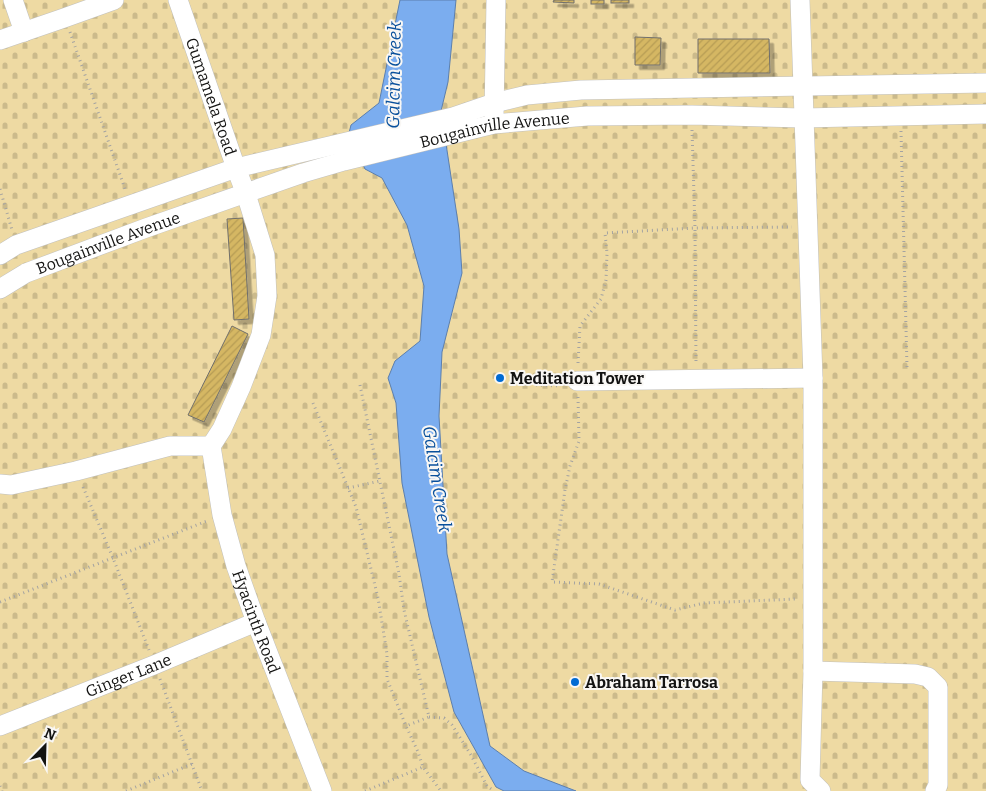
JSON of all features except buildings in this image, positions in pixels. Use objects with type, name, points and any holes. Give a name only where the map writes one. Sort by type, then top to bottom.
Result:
[{"type":"street","points":[[13,0],[24,32]]},
{"type":"street","points":[[0,40],[114,0]]},
{"type":"street","name":"Gumamela Road","points":[[178,0],[246,194]]},
{"type":"street","points":[[494,124],[496,0]]},
{"type":"street","points":[[800,0],[813,378],[813,671],[810,780],[821,791]]},
{"type":"street","name":"Bougainville Avenue","points":[[453,125],[494,103],[527,95],[581,90],[986,83]]},
{"type":"street","name":"Bougainville Avenue","points":[[0,255],[16,245],[236,168],[341,152],[453,125],[494,124],[587,116],[692,115],[803,118],[986,114]]},
{"type":"street","name":"Bougainville Avenue","points":[[0,289],[26,273],[146,228],[303,173],[341,152]]},
{"type":"street","points":[[0,484],[11,485],[76,471],[170,446],[211,446],[222,429],[241,386],[263,326],[267,296],[265,255],[246,194]]},
{"type":"street","points":[[577,384],[697,379],[813,378]]},
{"type":"street","name":"Hyacinth Road","points":[[211,446],[222,515],[236,566],[322,791]]},
{"type":"street","name":"Ginger Lane","points":[[0,726],[256,622]]},
{"type":"street","points":[[813,671],[915,674],[928,677],[938,687],[938,784],[935,791]]},
{"type":"path","points":[[64,18],[130,204]]},
{"type":"path","points":[[692,115],[697,379]]},
{"type":"path","points":[[900,116],[907,367]]},
{"type":"path","points":[[0,189],[16,245]]},
{"type":"path","points":[[808,227],[695,228],[605,233],[606,280],[601,299],[580,326],[577,384],[579,440],[570,466],[552,582],[599,584],[676,610],[704,603],[813,598]]},
{"type":"path","points":[[536,385],[577,384]]},
{"type":"path","points":[[360,385],[399,574],[404,610],[429,717]]},
{"type":"path","points":[[313,403],[356,506],[378,598],[387,654],[387,679],[423,767],[440,791]]},
{"type":"path","points":[[76,471],[113,558],[202,791]]},
{"type":"path","points":[[348,488],[380,481]]},
{"type":"path","points":[[0,602],[222,515]]},
{"type":"path","points":[[406,726],[429,717],[444,718],[452,725],[471,755],[487,786],[494,791]]},
{"type":"path","points":[[126,791],[192,764]]},
{"type":"path","points":[[365,791],[423,767]]},
{"type":"path","points":[[0,786],[2,791]]},
{"type":"green space","points":[[0,0],[986,0],[986,791],[0,791]]},
{"type":"water","name":"Galcim Creek","points":[[400,0],[456,0],[448,82],[441,111],[459,229],[462,273],[442,352],[439,416],[447,554],[490,746],[524,771],[576,791],[504,791],[496,787],[454,712],[429,617],[402,483],[396,403],[388,378],[395,361],[420,341],[424,286],[407,225],[382,178],[365,169],[349,133],[351,125],[379,103]]},
{"type":"place","name":"Meditation Tower","points":[[500,378]]},
{"type":"place","name":"Abraham Tarrosa","points":[[575,682]]}]
